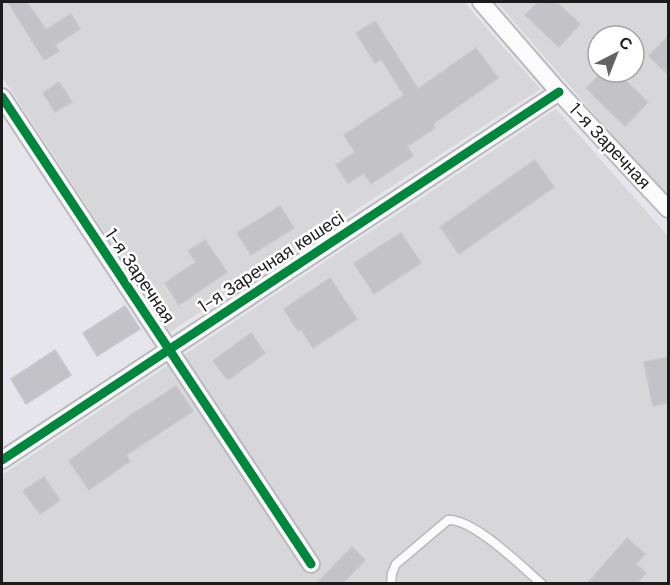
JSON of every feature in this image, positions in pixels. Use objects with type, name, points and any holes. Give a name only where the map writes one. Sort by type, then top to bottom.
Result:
[{"type":"street","name":"1-я Заречная","points":[[481,2],[559,92],[669,209]]},
{"type":"street","name":"1-я Заречная көшесі","points":[[2,460],[559,92]]},
{"type":"street","name":"1-я Заречная","points":[[2,97],[311,564]]},
{"type":"lane","points":[[391,584],[396,564],[448,520],[455,519],[481,532],[542,584]]},
{"type":"shaded area","points":[[2,2],[464,2],[540,89],[170,332],[2,77]]},
{"type":"shaded area","points":[[497,2],[668,2],[668,199]]},
{"type":"shaded area","points":[[556,109],[668,236],[668,583],[2,584],[2,475]]},
{"type":"building","points":[[8,2],[27,2],[46,30],[71,14],[80,29],[55,45],[59,51],[44,60]]},
{"type":"building","points":[[538,2],[556,2],[580,24],[559,47],[525,15]]},
{"type":"building","points":[[375,21],[418,89],[476,48],[498,78],[433,124],[435,128],[407,146],[413,156],[371,184],[364,173],[348,183],[336,165],[355,152],[344,135],[404,95],[381,59],[375,63],[356,33]]},
{"type":"building","points":[[669,35],[669,75],[649,56]]},
{"type":"building","points":[[59,82],[72,102],[55,112],[43,93]]},
{"type":"building","points":[[590,84],[629,84],[648,102],[625,126],[586,88]]},
{"type":"building","points":[[535,160],[554,187],[459,254],[440,227]]},
{"type":"building","points":[[280,206],[294,228],[251,255],[237,233]]},
{"type":"building","points":[[401,233],[421,263],[374,294],[354,263]]},
{"type":"building","points":[[205,240],[227,272],[179,305],[165,283],[196,262],[188,251]]},
{"type":"building","points":[[330,278],[357,319],[313,348],[301,329],[298,331],[284,309]]},
{"type":"building","points":[[125,306],[140,329],[97,356],[83,333]]},
{"type":"building","points":[[251,333],[265,353],[228,380],[213,361]]},
{"type":"building","points":[[55,350],[71,375],[26,404],[11,379]]},
{"type":"building","points":[[669,357],[669,402],[653,406],[644,362]]},
{"type":"building","points":[[176,386],[193,411],[126,455],[130,461],[89,490],[69,461],[131,415]]},
{"type":"building","points":[[44,477],[60,500],[40,514],[23,491]]},
{"type":"building","points":[[627,538],[645,554],[636,564],[646,573],[636,584],[587,584]]},
{"type":"building","points":[[352,547],[365,560],[342,584],[316,584]]},
{"type":"cycle path","points":[[2,460],[559,92]]},
{"type":"cycle path","points":[[2,97],[311,564]]}]
